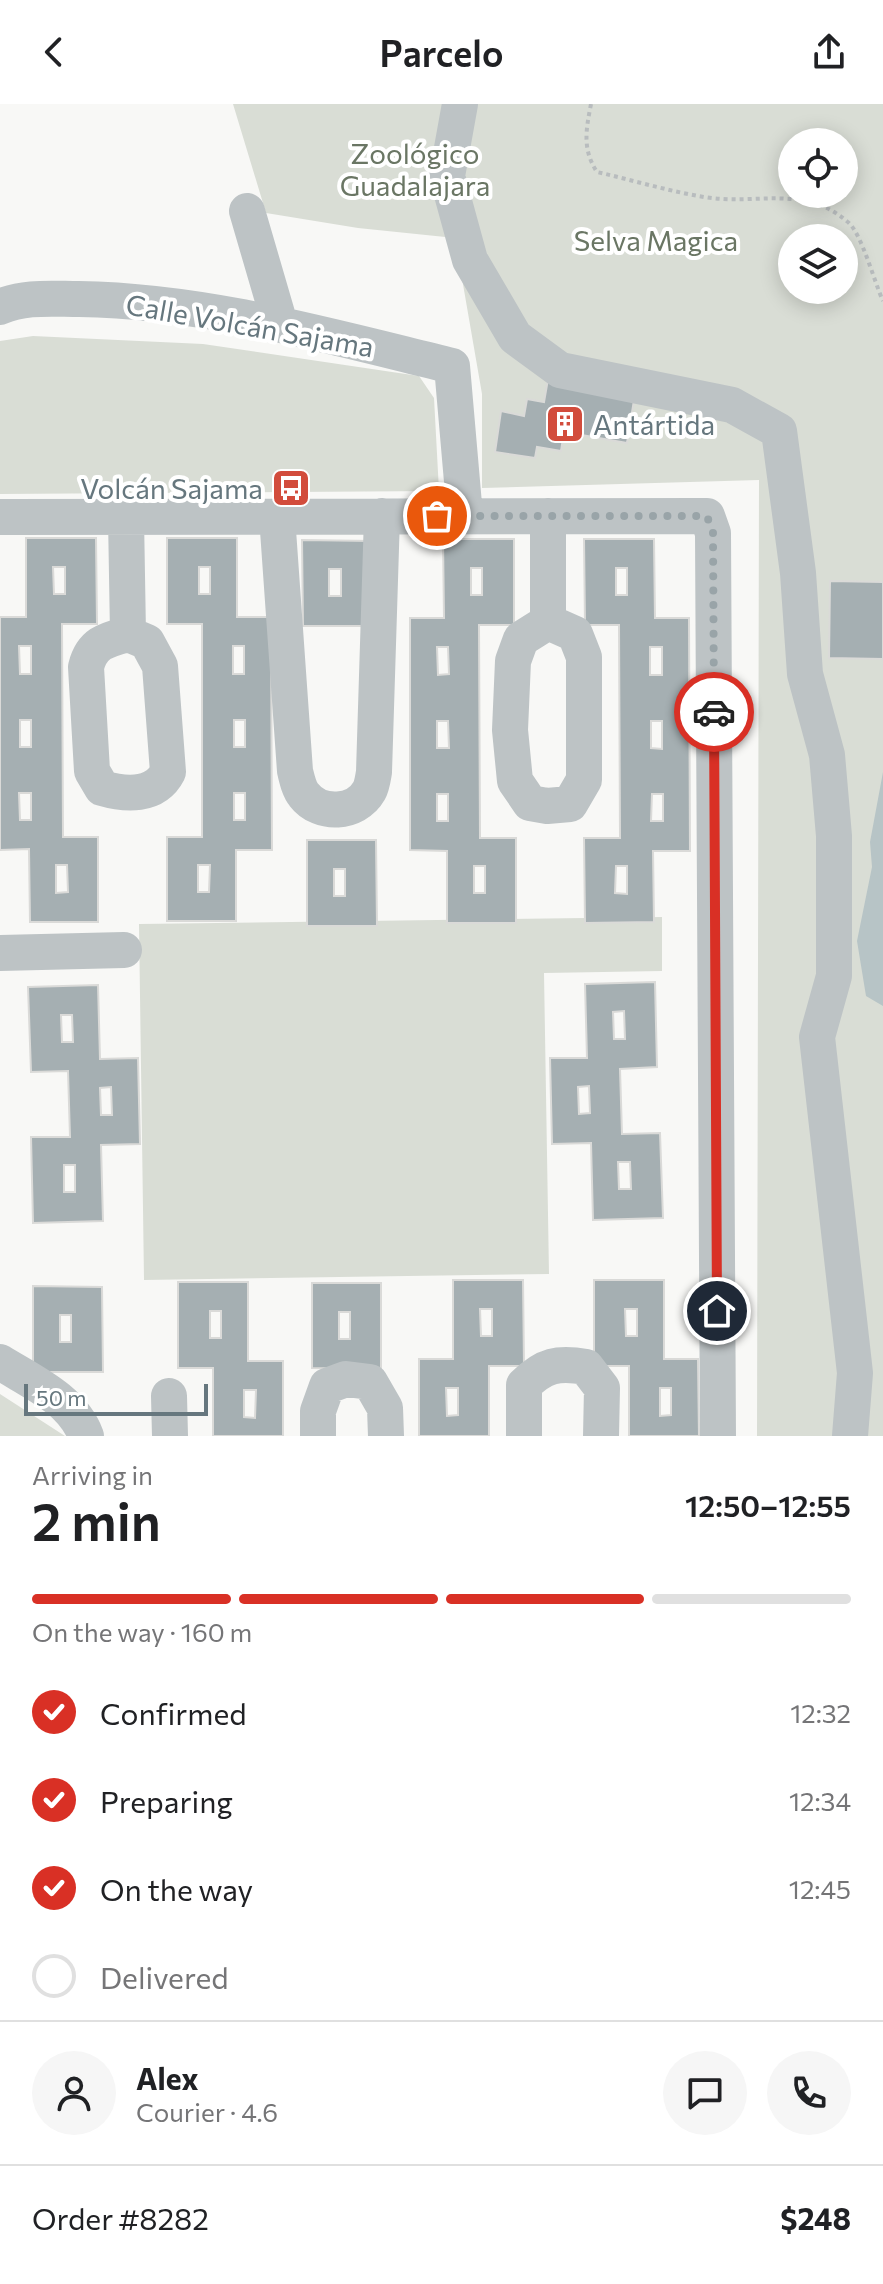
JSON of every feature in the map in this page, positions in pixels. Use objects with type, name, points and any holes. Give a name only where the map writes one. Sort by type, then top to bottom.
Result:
[{"type":"street","points":[[460,104],[447,176],[470,260],[515,337],[560,370],[732,405],[779,431],[798,573],[805,674],[827,755],[834,836],[834,976],[817,1037],[855,1373],[850,1436]]},
{"type":"street","points":[[247,211],[280,324]]},
{"type":"street","name":"Calle Volcán Sajama","points":[[0,307],[36,299],[143,300],[280,324],[452,366],[465,516]]},
{"type":"street","points":[[277,516],[295,771],[302,794],[315,805],[331,810],[354,806],[369,791],[374,772],[382,516]]},
{"type":"street","points":[[548,516],[548,622]]},
{"type":"street","points":[[0,517],[707,516],[713,533],[718,1436]]},
{"type":"street","points":[[126,517],[128,634]]},
{"type":"street","points":[[0,953],[124,950]]},
{"type":"street","points":[[0,1362],[68,1405],[80,1418],[86,1436]]},
{"type":"street","points":[[524,1436],[524,1385],[541,1369],[562,1363],[586,1367],[602,1388],[601,1436]]},
{"type":"street","points":[[318,1436],[318,1411],[327,1386],[346,1379],[370,1382],[385,1408],[386,1436]]},
{"type":"street","points":[[169,1396],[170,1436]]},
{"type":"path","points":[[591,104],[586,134],[587,157],[597,172],[704,197],[745,201],[781,196],[822,204],[852,225],[883,301]]},
{"type":"green space","name":"Zoológico Guadalajara","points":[[233,104],[883,104],[883,1436],[757,1436],[759,480],[482,488],[482,394],[455,238],[358,228],[266,213]]},
{"type":"green space","points":[[33,336],[203,344],[419,376],[434,398],[439,491],[0,494],[0,341]]},
{"type":"green space","points":[[662,917],[662,971],[544,973],[549,1274],[144,1280],[139,924]]},
{"type":"green space","points":[[0,1394],[65,1436],[0,1436]]},
{"type":"shaded area","points":[[883,772],[883,1006],[866,996],[857,941],[872,867],[870,842]]},
{"type":"building","name":"Antártida","points":[[548,379],[635,394],[627,443],[564,432],[561,451],[537,447],[535,458],[495,452],[501,411],[524,416],[527,399],[544,402]]},
{"type":"building","points":[[26,538],[96,538],[97,624],[62,624],[63,837],[98,837],[98,922],[30,922],[29,849],[0,850],[0,617],[26,617]],"holes":[[[53,567],[65,567],[65,594],[54,594]],[[19,646],[31,646],[31,674],[20,674]],[[20,720],[31,720],[31,747],[20,747]],[[19,793],[31,793],[31,820],[20,820]],[[56,865],[67,865],[68,892],[56,893]]]},
{"type":"building","points":[[167,538],[237,538],[237,617],[271,617],[272,850],[236,850],[236,921],[167,921],[167,837],[202,837],[202,624],[167,624]],"holes":[[[199,567],[210,567],[210,594],[199,594]],[[233,646],[244,646],[244,674],[233,674]],[[234,720],[245,720],[245,747],[234,747]],[[234,793],[245,793],[245,820],[234,820]],[[198,865],[210,865],[209,892],[198,892]]]},
{"type":"building","points":[[443,539],[514,539],[514,625],[479,625],[480,838],[516,838],[516,923],[447,923],[447,851],[410,850],[410,618],[444,618]],"holes":[[[471,568],[482,568],[482,595],[471,595]],[[437,647],[448,647],[449,674],[438,675]],[[437,721],[448,721],[449,748],[437,748]],[[437,794],[448,794],[448,821],[437,821]],[[474,866],[485,866],[485,893],[474,893]]]},
{"type":"building","points":[[584,539],[654,539],[655,618],[689,618],[690,851],[653,851],[654,922],[585,923],[584,838],[620,838],[619,625],[585,625]],"holes":[[[616,568],[627,568],[627,595],[616,595]],[[650,647],[662,647],[662,675],[650,675]],[[651,721],[662,721],[662,749],[651,748]],[[652,794],[663,794],[663,821],[651,821]],[[616,866],[627,866],[627,894],[615,893]]]},
{"type":"building","points":[[302,540],[372,541],[372,626],[303,626]],"holes":[[[329,569],[341,569],[341,596],[329,596]]]},
{"type":"building","points":[[830,581],[883,582],[883,659],[829,658]]},
{"type":"building","points":[[307,840],[376,840],[377,926],[307,926]],"holes":[[[334,869],[345,869],[345,896],[334,896]]]},
{"type":"building","points":[[655,982],[657,1067],[620,1069],[622,1134],[660,1133],[663,1218],[593,1220],[591,1143],[552,1144],[550,1058],[587,1058],[585,984]],"holes":[[[624,1011],[625,1039],[614,1039],[613,1012]],[[589,1086],[590,1113],[579,1114],[578,1087]],[[618,1162],[630,1162],[631,1189],[619,1189]]]},
{"type":"building","points":[[98,985],[100,1059],[138,1058],[140,1144],[101,1145],[103,1221],[33,1223],[31,1137],[70,1137],[68,1071],[31,1072],[28,987]],"holes":[[[61,1015],[72,1015],[73,1042],[62,1042]],[[111,1087],[112,1115],[101,1115],[100,1088]],[[64,1165],[75,1165],[75,1192],[64,1192]]]},
{"type":"building","points":[[453,1280],[523,1280],[524,1366],[489,1366],[489,1436],[419,1436],[419,1359],[453,1359]],"holes":[[[480,1309],[492,1309],[492,1336],[481,1336]],[[446,1388],[458,1388],[458,1415],[447,1416]]]},
{"type":"building","points":[[594,1280],[664,1280],[664,1359],[698,1359],[699,1436],[629,1436],[629,1366],[594,1366]],"holes":[[[625,1309],[637,1309],[637,1336],[626,1336]],[[660,1388],[671,1388],[671,1415],[660,1416]]]},
{"type":"building","points":[[178,1282],[248,1282],[248,1361],[283,1361],[283,1436],[213,1436],[213,1368],[178,1368]],"holes":[[[210,1311],[221,1311],[221,1338],[210,1338]],[[244,1390],[256,1390],[255,1418],[244,1417]]]},
{"type":"building","points":[[312,1283],[381,1283],[381,1369],[312,1368]],"holes":[[[339,1312],[350,1312],[350,1339],[339,1339]]]},
{"type":"building","points":[[33,1286],[102,1287],[103,1372],[33,1372]],"holes":[[[60,1315],[71,1315],[71,1342],[60,1342]]]},
{"type":"way so far","points":[[437,516],[707,516],[713,533],[714,712]]},
{"type":"place","name":"Antártida","points":[[565,424]]},
{"type":"place","name":"Volcán Sajama","points":[[291,488]]},
{"type":"route","points":[[714,712],[717,1311]]},
{"type":"park label","name":"Selva Magica","points":[[656,240]]}]
